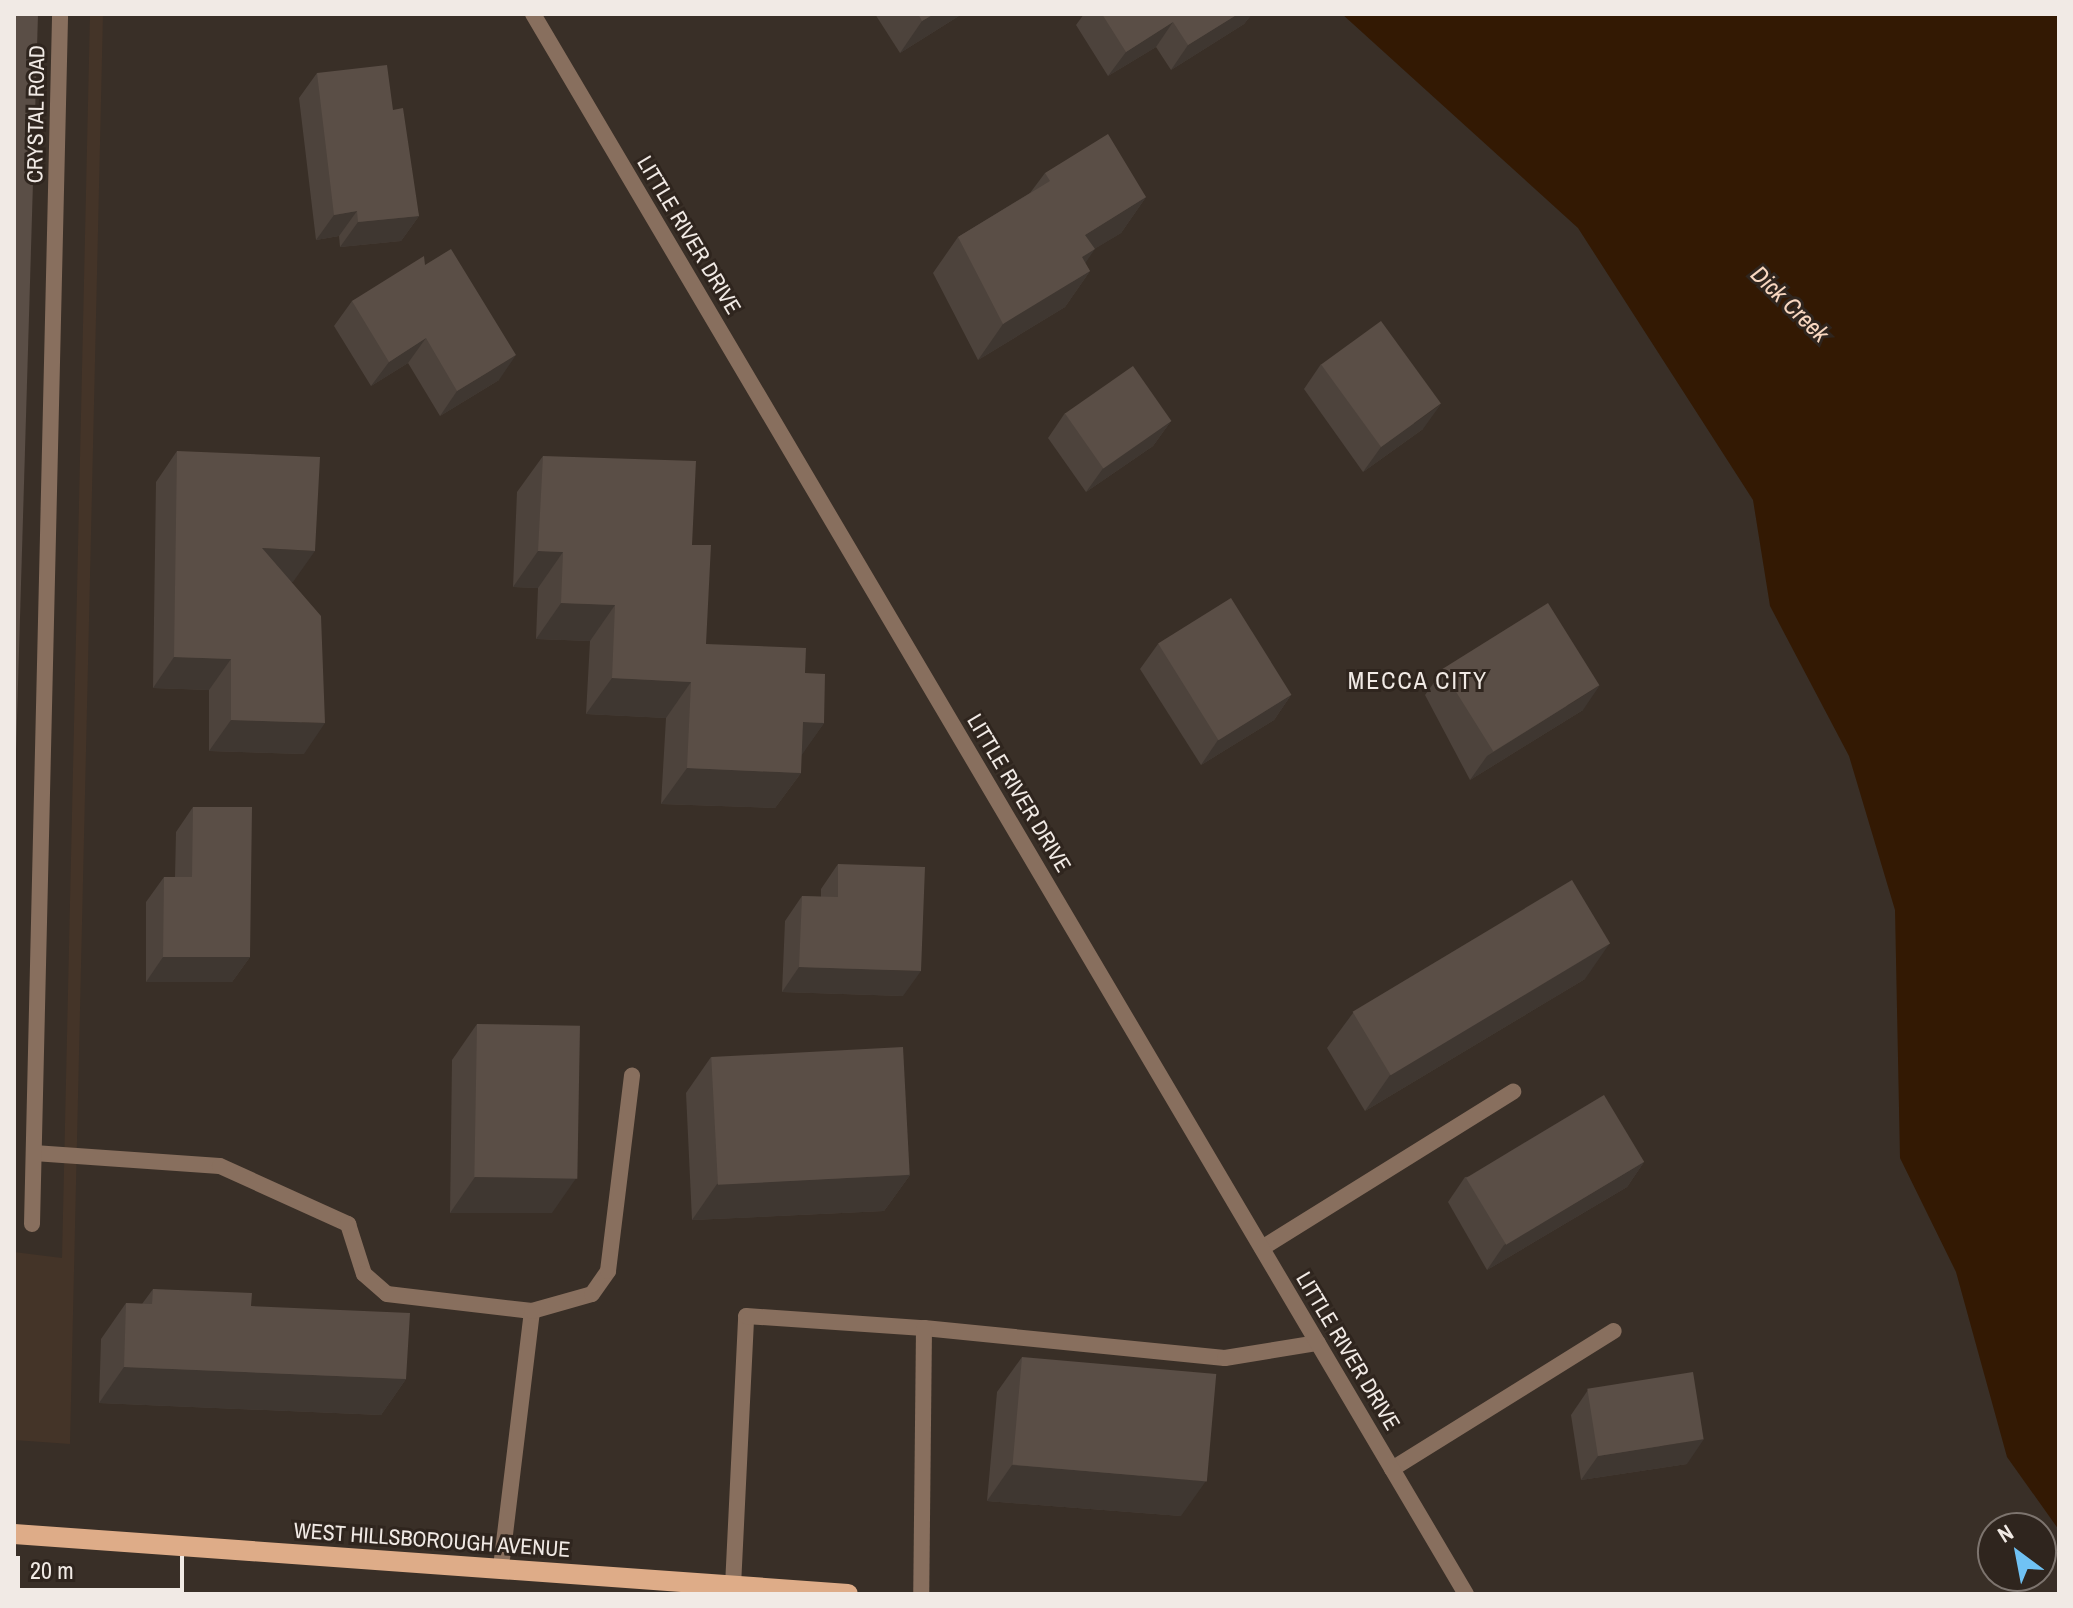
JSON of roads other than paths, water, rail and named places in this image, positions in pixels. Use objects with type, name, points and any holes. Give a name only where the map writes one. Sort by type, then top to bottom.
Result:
[{"type":"main road","name":"WEST HILLSBOROUGH AVENUE","points":[[14,1534],[848,1594]]},
{"type":"street","name":"CRYSTAL ROAD","points":[[32,1224],[60,14]]},
{"type":"street","name":"LITTLE RIVER DRIVE","points":[[533,14],[1466,1594]]},
{"type":"street","points":[[34,1153],[220,1166],[348,1224],[364,1274],[387,1294],[532,1311],[592,1294],[608,1271],[632,1075]]},
{"type":"street","points":[[1262,1248],[1513,1092]]},
{"type":"street","points":[[501,1569],[532,1311]]},
{"type":"street","points":[[733,1586],[746,1316],[924,1328],[1225,1358],[1318,1343]]},
{"type":"street","points":[[921,1594],[924,1328]]},
{"type":"street","points":[[1392,1469],[1614,1331]]},
{"type":"water","name":"Dick Creek","points":[[1342,14],[2059,14],[2059,1530],[2057,1512],[2046,1512],[2007,1457],[1956,1272],[1900,1158],[1895,910],[1849,756],[1770,606],[1753,500],[1578,228]]},
{"type":"district","name":"MECCA CITY","points":[[1418,681]]}]
